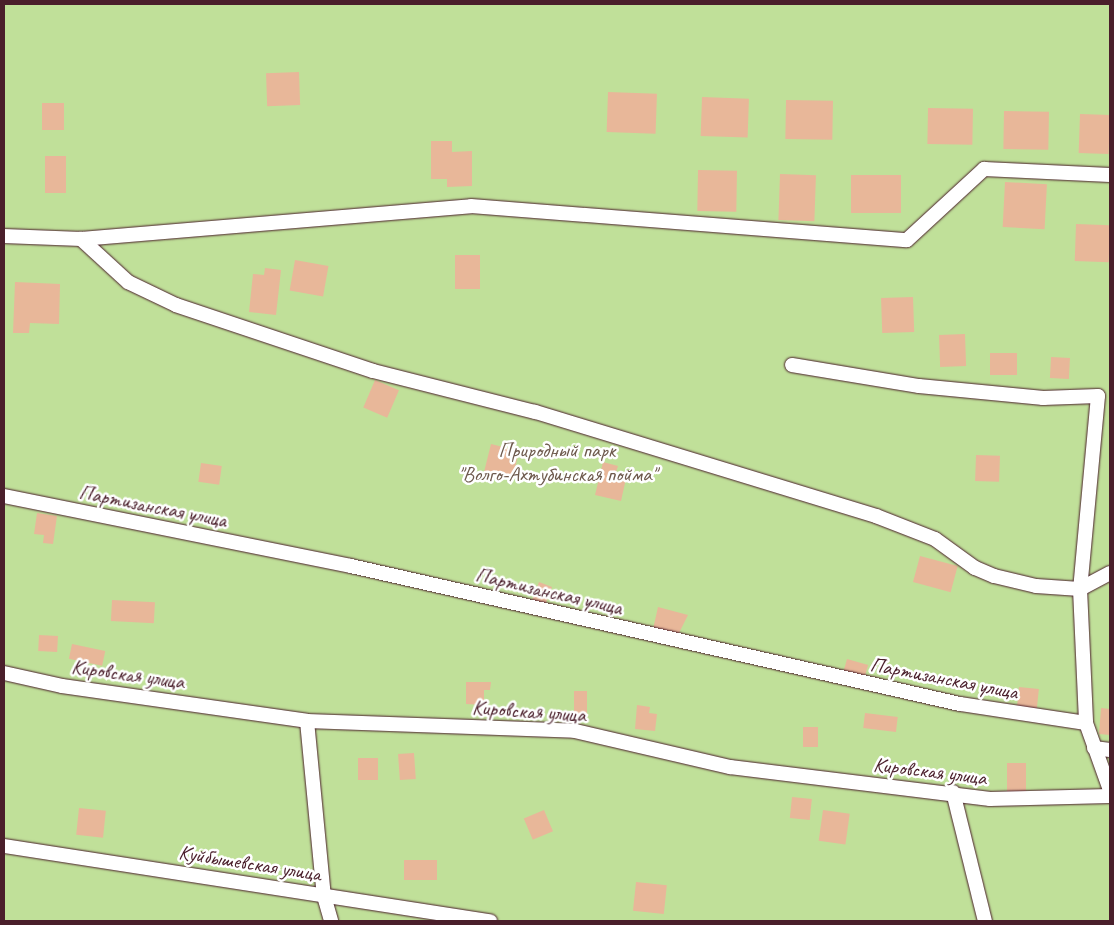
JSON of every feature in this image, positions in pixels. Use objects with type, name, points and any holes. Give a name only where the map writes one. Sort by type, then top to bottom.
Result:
[{"type":"street","points":[[4,236],[81,239],[471,206],[908,240],[984,169],[1110,175]]},
{"type":"street","points":[[81,239],[128,282],[176,305],[373,371],[535,412],[876,516],[935,539],[974,568],[994,576],[1036,586],[1080,589],[1110,574]]},
{"type":"street","points":[[792,365],[919,386],[1042,398],[1104,397],[1080,589],[1086,723],[1110,790]]},
{"type":"street","name":"Партизанская улица","points":[[4,496],[351,566],[960,704],[1086,723]]},
{"type":"street","name":"Кировская улица","points":[[4,673],[62,686],[307,721],[575,731],[730,767],[953,792],[990,799],[1110,796]]},
{"type":"street","points":[[307,721],[324,896],[331,921]]},
{"type":"street","points":[[1094,748],[1110,750]]},
{"type":"street","points":[[953,792],[985,921]]},
{"type":"street","name":"Куйбышевская улица","points":[[4,846],[490,921]]},
{"type":"green space","name":"Природный парк \"Волго-Ахтубинская пойма\"","points":[[4,4],[1110,4],[1110,921],[4,921]]},
{"type":"building","points":[[299,72],[300,105],[267,106],[266,73]]},
{"type":"building","points":[[608,92],[657,94],[656,134],[607,132]]},
{"type":"building","points":[[702,97],[749,99],[748,138],[701,136]]},
{"type":"building","points":[[786,100],[833,101],[832,140],[785,139]]},
{"type":"building","points":[[42,103],[64,103],[64,130],[42,130]]},
{"type":"building","points":[[928,108],[973,109],[972,145],[927,144]]},
{"type":"building","points":[[1004,111],[1049,112],[1048,150],[1003,149]]},
{"type":"building","points":[[1080,114],[1110,115],[1109,154],[1079,153]]},
{"type":"building","points":[[431,141],[452,141],[452,152],[472,151],[472,186],[447,187],[447,179],[431,179]]},
{"type":"building","points":[[45,156],[66,156],[66,193],[45,193]]},
{"type":"building","points":[[698,170],[737,171],[736,212],[697,211]]},
{"type":"building","points":[[780,174],[816,175],[814,221],[778,220]]},
{"type":"building","points":[[851,175],[901,175],[901,213],[851,213]]},
{"type":"building","points":[[1005,182],[1047,184],[1045,229],[1003,227]]},
{"type":"building","points":[[1076,224],[1110,225],[1109,262],[1075,261]]},
{"type":"building","points":[[455,255],[480,255],[480,289],[455,289]]},
{"type":"building","points":[[295,260],[328,266],[323,296],[290,291]]},
{"type":"building","points":[[265,268],[281,270],[276,315],[249,312],[253,274],[264,275]]},
{"type":"building","points":[[15,282],[60,284],[59,324],[30,323],[29,333],[13,333]]},
{"type":"building","points":[[913,297],[914,332],[882,333],[881,298]]},
{"type":"building","points":[[965,334],[966,366],[940,367],[939,335]]},
{"type":"building","points":[[990,353],[1017,353],[1017,375],[990,375]]},
{"type":"building","points":[[1051,357],[1070,358],[1069,379],[1050,378]]},
{"type":"building","points":[[375,380],[399,390],[387,418],[363,408]]},
{"type":"building","points":[[491,444],[519,451],[512,479],[484,472]]},
{"type":"building","points":[[976,455],[1000,456],[999,482],[975,481]]},
{"type":"building","points":[[603,462],[618,466],[616,472],[627,474],[621,501],[595,495]]},
{"type":"building","points":[[201,463],[222,466],[219,485],[198,482]]},
{"type":"building","points":[[37,513],[57,516],[53,544],[43,543],[44,535],[34,534]]},
{"type":"building","points":[[920,556],[958,566],[951,592],[913,582]]},
{"type":"building","points":[[539,582],[552,587],[545,605],[532,600]]},
{"type":"building","points":[[112,600],[155,602],[154,623],[111,621]]},
{"type":"building","points":[[658,607],[688,615],[678,635],[653,629]]},
{"type":"building","points":[[39,635],[58,636],[57,652],[38,651]]},
{"type":"building","points":[[72,644],[105,651],[102,666],[69,659]]},
{"type":"building","points":[[847,659],[868,665],[864,680],[843,674]]},
{"type":"building","points":[[466,682],[491,682],[490,690],[484,690],[484,705],[466,704]]},
{"type":"building","points":[[1019,687],[1039,689],[1037,710],[1017,708]]},
{"type":"building","points":[[574,691],[587,691],[587,714],[574,714]]},
{"type":"building","points":[[637,705],[650,707],[649,713],[657,714],[655,731],[635,729]]},
{"type":"building","points":[[1101,708],[1110,709],[1110,735],[1099,734]]},
{"type":"building","points":[[865,713],[898,717],[896,732],[863,728]]},
{"type":"building","points":[[803,727],[818,727],[818,747],[803,747]]},
{"type":"building","points":[[414,753],[416,779],[400,780],[398,754]]},
{"type":"building","points":[[358,758],[378,758],[378,780],[358,780]]},
{"type":"building","points":[[1007,763],[1026,763],[1026,792],[1007,792]]},
{"type":"building","points":[[792,797],[812,799],[810,820],[790,818]]},
{"type":"building","points":[[79,808],[106,811],[103,838],[76,835]]},
{"type":"building","points":[[544,810],[553,831],[533,840],[524,819]]},
{"type":"building","points":[[823,810],[850,814],[845,844],[819,841]]},
{"type":"building","points":[[404,860],[437,860],[437,880],[404,880]]},
{"type":"building","points":[[636,882],[667,885],[664,914],[633,911]]}]
